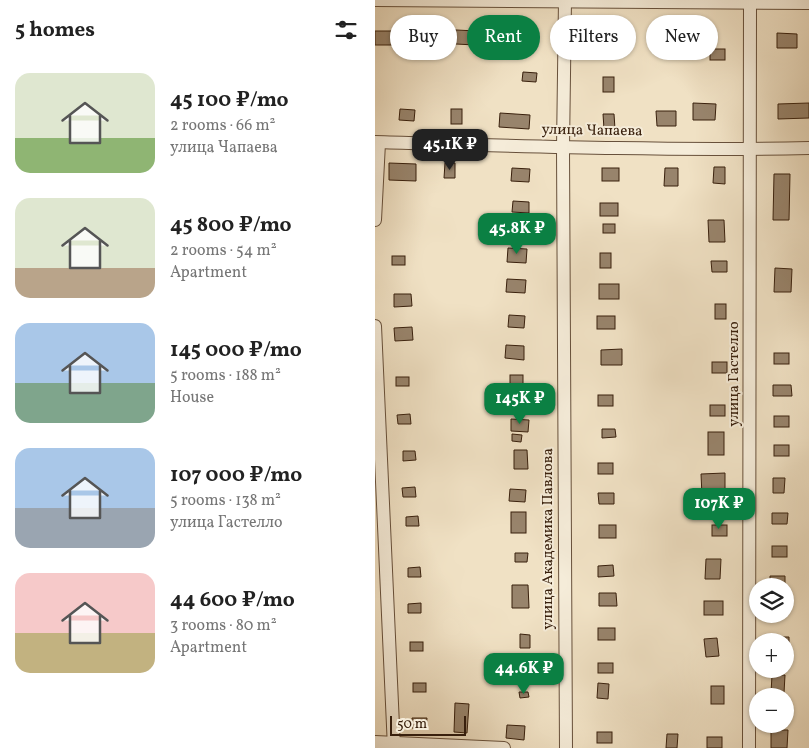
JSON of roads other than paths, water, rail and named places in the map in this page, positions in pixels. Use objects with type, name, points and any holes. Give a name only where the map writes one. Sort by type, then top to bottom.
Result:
[{"type":"street","points":[[375,0],[750,1],[809,3]]},
{"type":"street","name":"улица Академика Павлова","points":[[565,1],[563,148],[566,748]]},
{"type":"street","name":"улица Гастелло","points":[[749,748],[750,1]]},
{"type":"street","points":[[375,220],[377,143]]},
{"type":"street","name":"улица Чапаева","points":[[377,143],[563,148],[750,150],[809,148]]},
{"type":"street","points":[[375,326],[394,745]]},
{"type":"street","points":[[375,742],[394,745],[504,748]]}]
